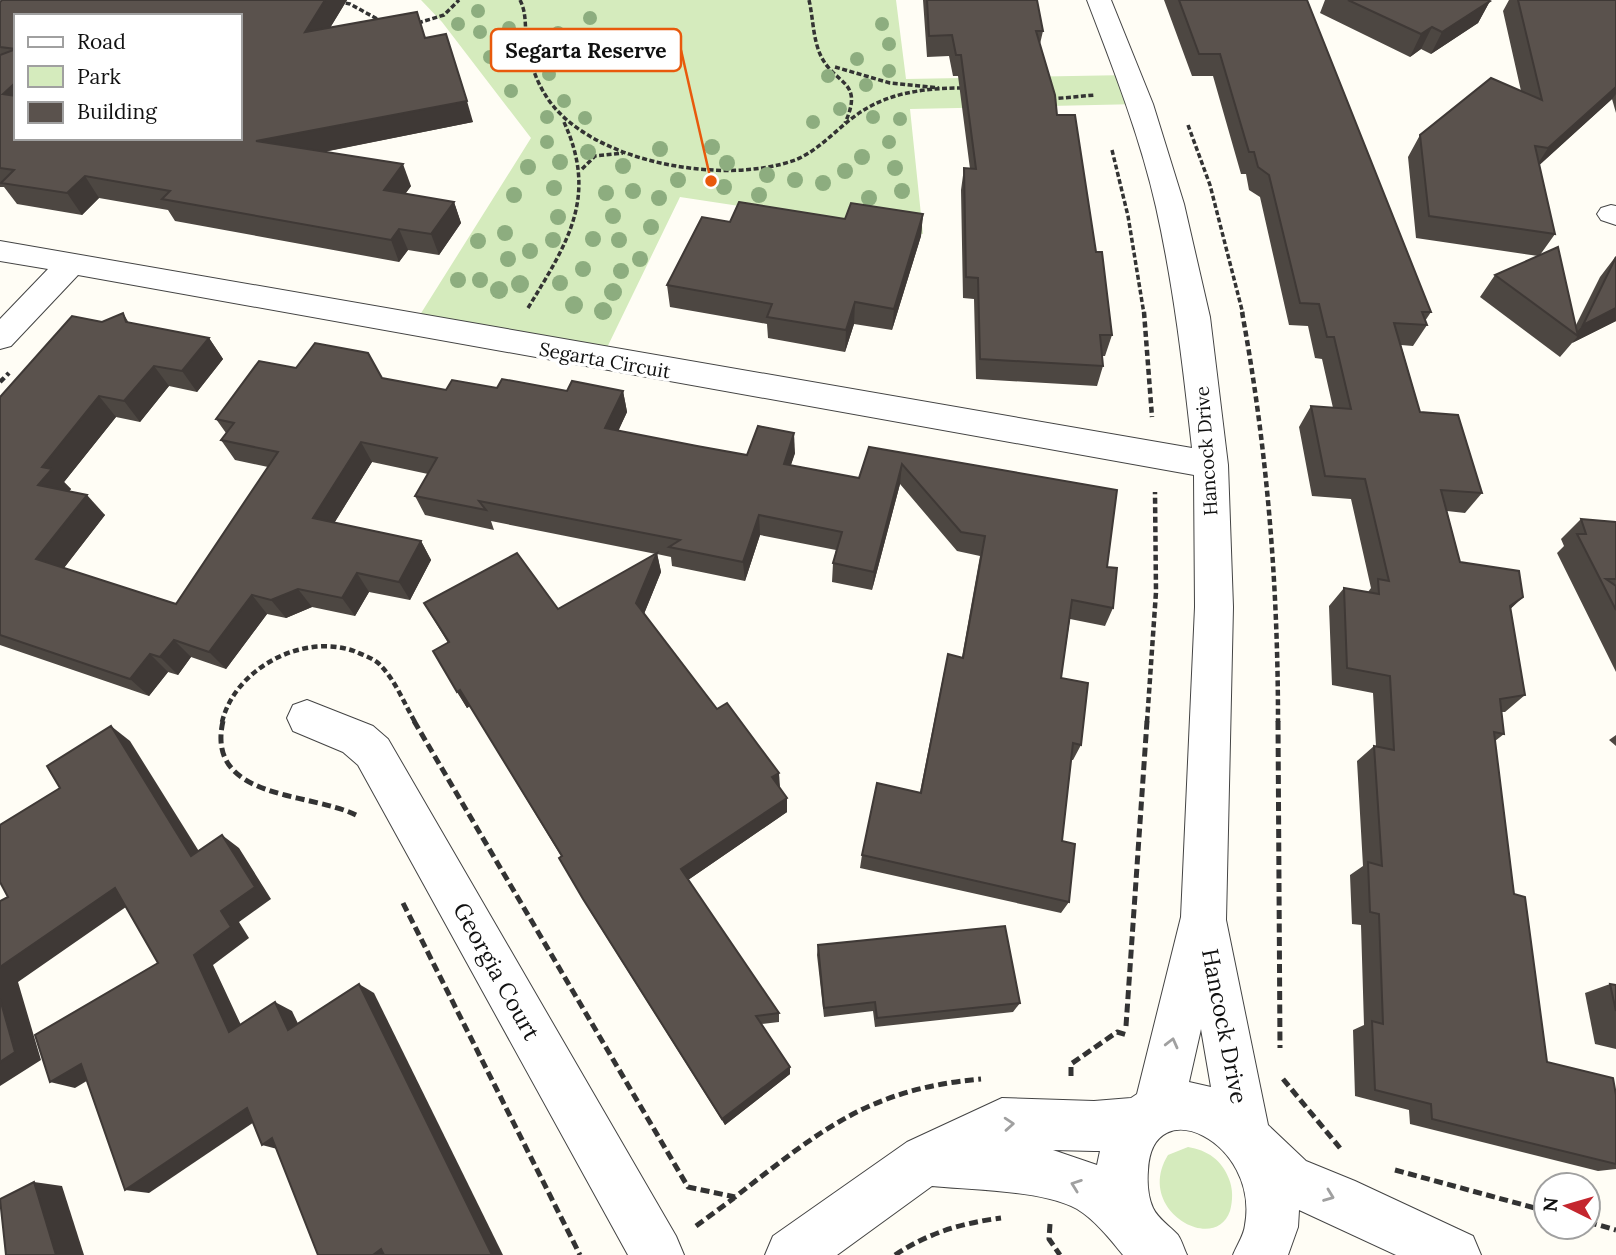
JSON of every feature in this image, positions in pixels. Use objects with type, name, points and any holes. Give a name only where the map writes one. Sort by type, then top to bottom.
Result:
[{"type":"street","name":"Hancock Drive","points":[[1099,0],[1143,113],[1170,204],[1194,317],[1211,466],[1214,607],[1204,917],[1150,1116],[1128,1142],[1121,1167],[1122,1195],[1147,1244]]},
{"type":"street","name":"Segarta Circuit","points":[[0,251],[1211,466]]},
{"type":"street","points":[[9,351],[71,264]]},
{"type":"street","name":"Georgia Court","points":[[307,718],[358,739],[373,752],[672,1244]]},
{"type":"street","name":"Hancock Drive","points":[[1204,917],[1249,1141]]},
{"type":"street","points":[[792,1255],[925,1160],[1002,1123],[1094,1126],[1150,1116],[1182,1106],[1205,1110],[1225,1119],[1289,1180],[1337,1199],[1454,1255]]},
{"type":"street","points":[[1249,1141],[1267,1172],[1274,1200],[1272,1254]]},
{"type":"street","points":[[925,1160],[1036,1172],[1094,1191],[1147,1244]]},
{"type":"path","points":[[331,0],[350,4],[371,17],[386,22]]},
{"type":"path","points":[[414,23],[444,15],[459,0]]},
{"type":"path","points":[[520,0],[525,10],[528,45],[535,72],[546,97],[575,141],[582,169],[576,210],[564,248],[524,315]]},
{"type":"path","points":[[809,0],[820,54],[827,64],[845,79],[851,91],[851,111],[843,127]]},
{"type":"path","points":[[827,64],[878,80],[948,89]]},
{"type":"path","points":[[1091,83],[1098,104]]},
{"type":"path","points":[[582,169],[590,159],[602,154],[634,155],[707,169],[759,168],[795,160],[866,108],[884,99],[969,88]]},
{"type":"path","points":[[1046,99],[1096,95]]},
{"type":"path","points":[[560,115],[587,135],[634,155]]},
{"type":"path","points":[[1185,118],[1219,216],[1248,343],[1259,408],[1275,566],[1278,633],[1280,1062]]},
{"type":"path","points":[[1111,148],[1127,209],[1146,323],[1153,425]]},
{"type":"path","points":[[0,383],[9,351]]},
{"type":"path","points":[[1126,1034],[1156,592],[1157,492],[1143,489]]},
{"type":"path","points":[[1071,1084],[1071,1064],[1117,1032],[1137,1038]]},
{"type":"path","points":[[1280,1076],[1291,1084],[1343,1151]]},
{"type":"path","points":[[1387,1168],[1532,1207]]},
{"type":"path","points":[[672,1244],[735,1197]]},
{"type":"path","points":[[895,1255],[915,1241],[964,1222],[1012,1217]]},
{"type":"path","points":[[1037,1221],[1050,1223]]},
{"type":"green space","points":[[421,0],[896,0],[906,79],[1129,75],[1140,104],[910,109],[923,234],[680,197],[601,360],[413,326],[531,138],[442,22]]},
{"type":"green space","points":[[1188,1147],[1213,1157],[1226,1172],[1230,1183],[1230,1211],[1222,1223],[1209,1229],[1195,1227],[1181,1220],[1169,1208],[1161,1193],[1160,1175],[1168,1155]]},
{"type":"building","points":[[325,0],[305,32],[417,12],[425,38],[446,34],[467,101],[256,141],[403,164],[384,190],[454,202],[431,234],[399,229],[391,240],[162,199],[170,191],[85,176],[67,193],[1,183],[14,170],[0,168],[0,55],[14,50],[14,84],[3,94],[14,96],[14,140],[242,140],[242,14],[14,14],[14,49],[0,47],[0,2]]},
{"type":"building","points":[[927,0],[1037,0],[1043,31],[1036,31],[1055,95],[1057,115],[1075,115],[1096,252],[1102,252],[1112,335],[1100,335],[1103,366],[980,359],[978,278],[966,277],[964,168],[976,169],[961,55],[956,55],[952,35],[929,36]]},
{"type":"building","points":[[1179,0],[1307,0],[1431,312],[1422,312],[1427,325],[1394,323],[1420,412],[1458,415],[1482,493],[1441,490],[1460,562],[1519,571],[1523,597],[1510,606],[1525,695],[1500,699],[1504,734],[1494,732],[1514,894],[1525,897],[1547,1062],[1613,1078],[1616,1095],[1616,1164],[1432,1119],[1431,1104],[1375,1090],[1372,1021],[1383,1024],[1379,914],[1370,912],[1368,862],[1382,866],[1374,746],[1394,750],[1390,676],[1347,668],[1344,588],[1379,594],[1378,579],[1389,581],[1365,479],[1325,476],[1311,406],[1351,409],[1334,337],[1327,337],[1319,304],[1300,303],[1269,175],[1258,167],[1254,152],[1249,152],[1220,54],[1199,54]]},
{"type":"building","points":[[1348,0],[1490,1],[1442,32],[1432,27],[1421,34]]},
{"type":"building","points":[[1518,0],[1616,0],[1616,87],[1548,148],[1535,146],[1555,234],[1429,216],[1420,135],[1491,78],[1542,100]]},
{"type":"building","points":[[739,202],[845,219],[851,203],[923,214],[894,309],[855,302],[846,330],[767,317],[772,304],[667,285],[702,217],[730,222]]},
{"type":"building","points":[[1558,247],[1578,336],[1495,275]]},
{"type":"building","points":[[1616,257],[1616,308],[1583,325]]},
{"type":"building","points":[[123,313],[126,322],[209,338],[182,371],[154,366],[124,401],[99,396],[42,467],[52,469],[38,485],[87,495],[36,559],[176,604],[278,452],[221,440],[234,423],[216,419],[259,361],[296,368],[315,343],[368,353],[382,378],[446,390],[452,380],[497,388],[502,379],[567,391],[572,381],[623,391],[605,428],[697,446],[747,455],[758,426],[794,433],[784,464],[859,478],[869,447],[1117,490],[1107,567],[1117,568],[1113,608],[1072,600],[1061,678],[1088,683],[1081,745],[1073,743],[1062,841],[1075,844],[1069,902],[862,855],[877,783],[921,793],[948,654],[963,658],[985,536],[961,532],[902,464],[874,572],[833,563],[842,532],[759,515],[743,562],[669,547],[680,540],[479,501],[486,510],[415,496],[437,458],[361,442],[313,518],[421,541],[399,582],[357,573],[342,598],[298,589],[271,600],[252,595],[209,652],[174,640],[160,657],[150,654],[130,679],[0,635],[0,397],[72,316],[102,322]]},
{"type":"building","points":[[1581,519],[1616,522],[1616,579],[1606,579],[1616,586],[1616,610],[1577,534],[1586,534]]},
{"type":"building","points":[[517,553],[558,609],[657,553],[636,603],[717,709],[727,703],[779,773],[772,777],[787,798],[681,869],[779,1013],[756,1016],[790,1067],[722,1119],[583,899],[559,858],[562,856],[433,651],[449,642],[424,603]]},
{"type":"building","points":[[111,726],[191,856],[222,835],[255,887],[221,911],[231,927],[194,955],[229,1032],[275,1002],[288,1030],[359,984],[492,1255],[384,1255],[381,1249],[373,1255],[318,1255],[272,1138],[262,1145],[247,1108],[125,1190],[81,1064],[50,1082],[35,1035],[158,963],[115,888],[0,967],[0,901],[8,897],[0,882],[0,825],[60,788],[47,766]]},
{"type":"building","points":[[1005,926],[1020,1003],[877,1018],[875,1002],[824,1008],[818,945]]},
{"type":"building","points":[[1610,984],[1616,985],[1616,1011]]},
{"type":"building","points":[[0,999],[15,1052],[0,1062]]},
{"type":"building","points":[[34,1182],[56,1255],[6,1255],[0,1199]]},
{"type":"place","name":"Segarta Reserve","points":[[711,181]]}]
